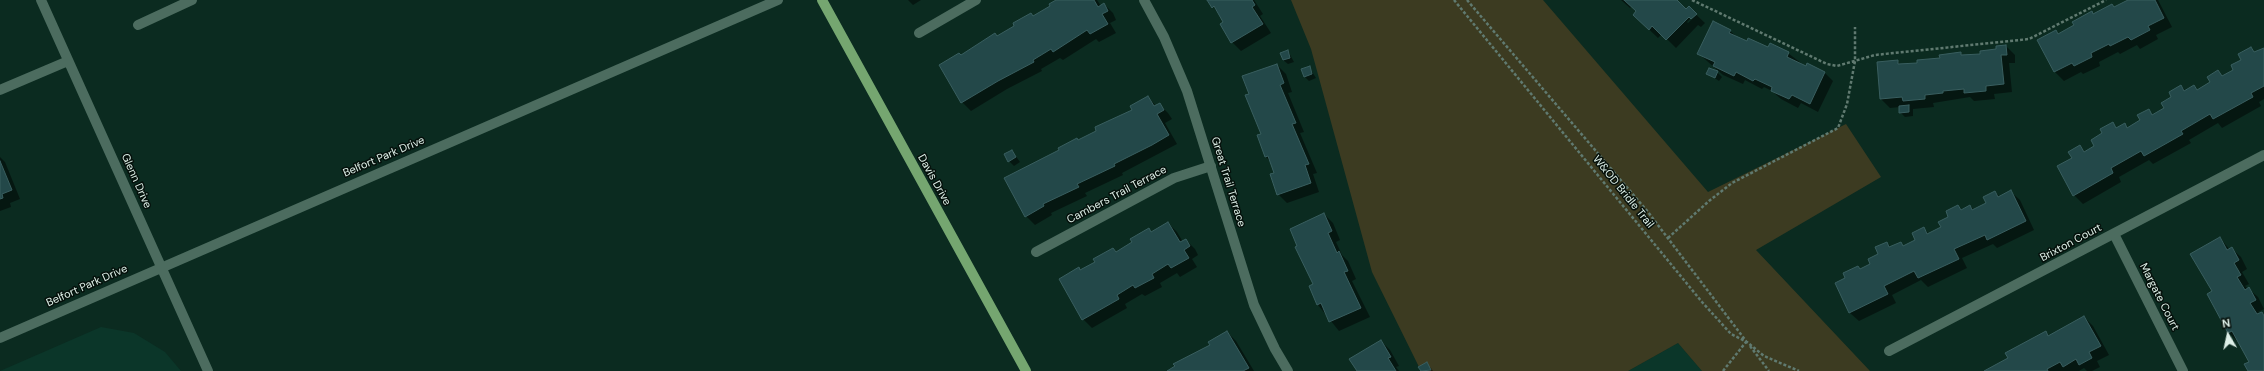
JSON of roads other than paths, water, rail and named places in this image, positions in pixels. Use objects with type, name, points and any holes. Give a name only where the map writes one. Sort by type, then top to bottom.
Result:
[{"type":"main road","name":"Davis Drive","points":[[822,0],[1026,371]]},
{"type":"street","name":"Glenn Drive","points":[[41,0],[208,371]]},
{"type":"street","points":[[138,25],[192,0]]},
{"type":"street","name":"Belfort Park Drive","points":[[0,338],[161,266],[778,0]]},
{"type":"street","points":[[919,33],[976,0]]},
{"type":"street","name":"Great Trail Terrace","points":[[1144,0],[1164,37],[1187,91],[1254,305],[1275,349],[1288,371]]},
{"type":"street","points":[[0,90],[68,61]]},
{"type":"street","name":"Brixton Court","points":[[1889,351],[2264,155]]},
{"type":"street","name":"Cambers Trail Terrace","points":[[1036,252],[1174,178],[1211,166]]},
{"type":"street","name":"Margate Court","points":[[2114,234],[2183,371]]}]
